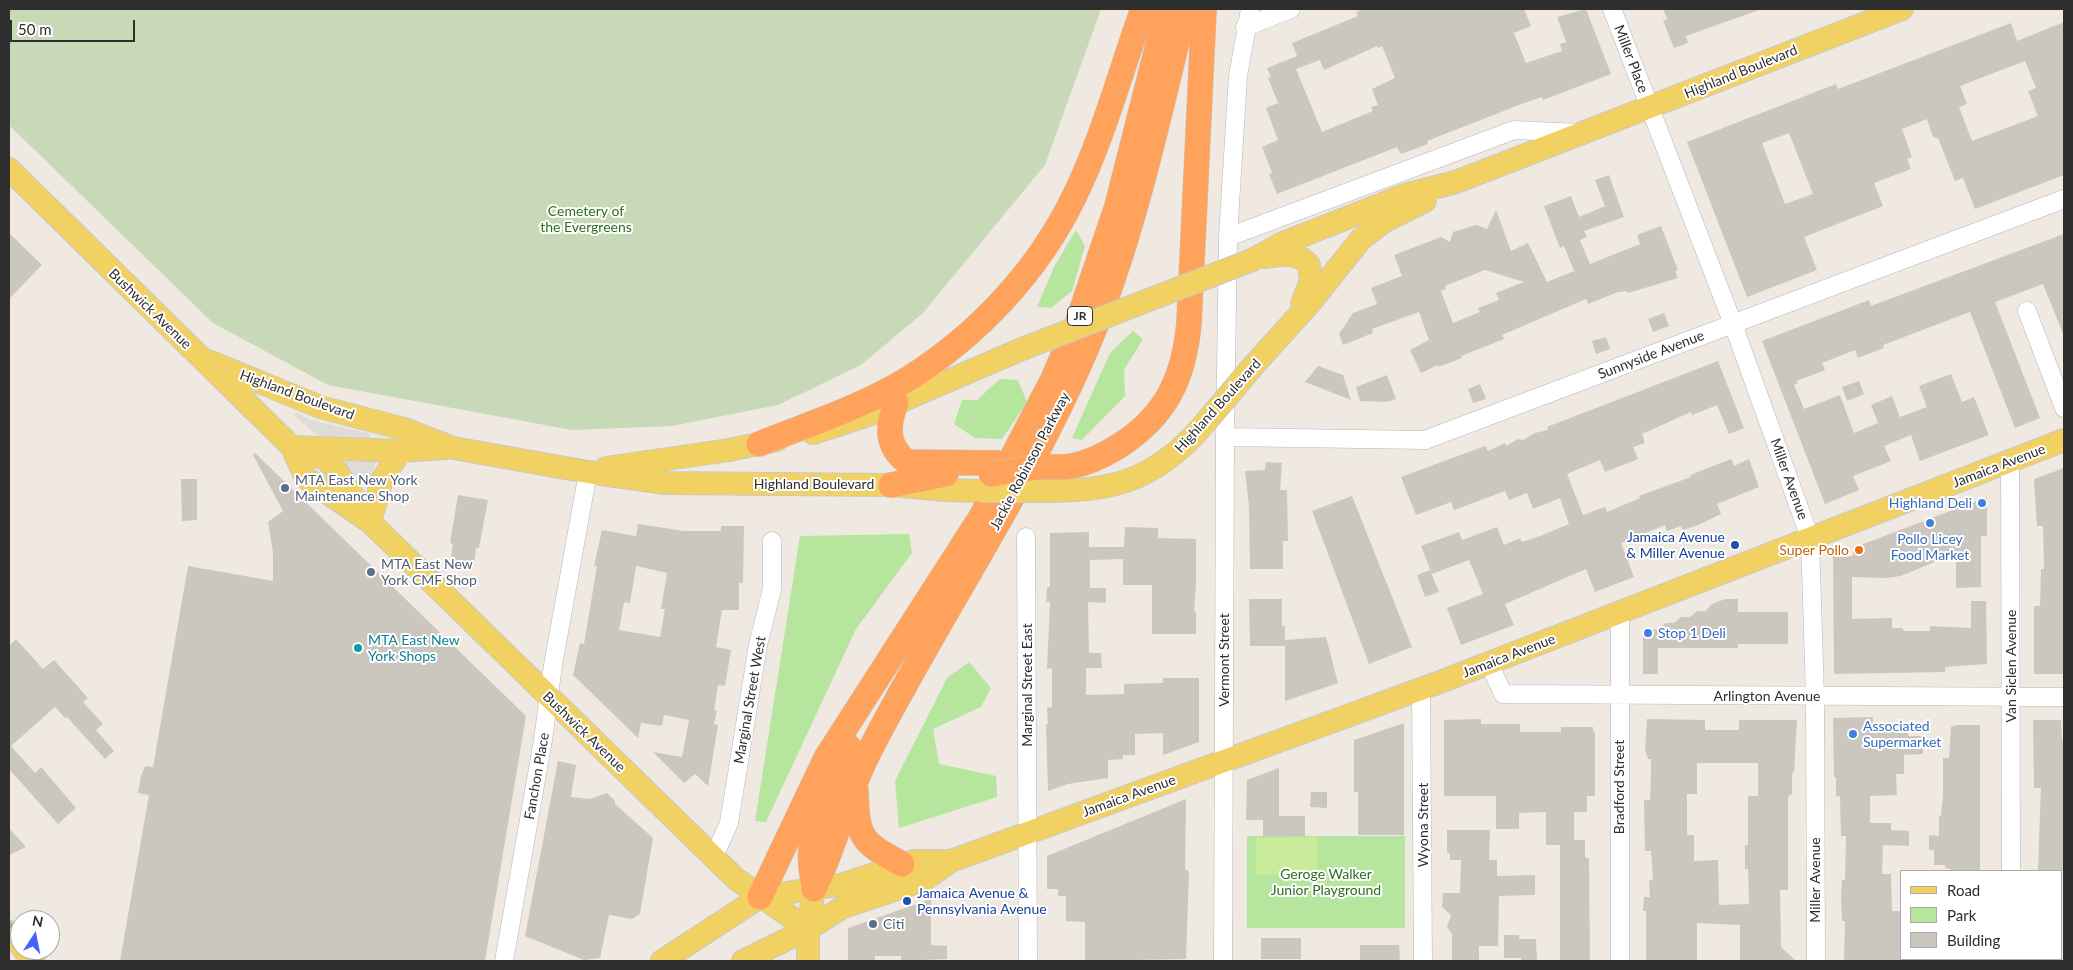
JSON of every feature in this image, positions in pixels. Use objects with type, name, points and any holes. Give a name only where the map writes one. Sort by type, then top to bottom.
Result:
[{"type":"highway","points":[[759,444],[835,414],[908,378],[966,335],[1016,286],[1054,233],[1082,180],[1143,9]]},
{"type":"highway","name":"Jackie Robinson Parkway","points":[[867,697],[897,645],[982,517],[1029,427],[1078,321],[1117,206],[1167,9]]},
{"type":"highway","name":"Jackie Robinson Parkway","points":[[814,888],[856,779],[916,665],[1030,468],[1047,436],[1087,346],[1117,267],[1134,213],[1185,9]]},
{"type":"highway","points":[[891,485],[946,476],[991,474],[1039,467],[1067,466],[1096,458],[1112,450],[1147,425],[1164,406],[1183,365],[1189,323],[1204,9]]},
{"type":"highway","points":[[896,403],[889,431],[892,446],[907,462],[946,476]]},
{"type":"highway","points":[[814,888],[810,865],[811,847],[867,697]]},
{"type":"highway","points":[[760,897],[826,758],[867,697]]},
{"type":"highway","points":[[856,779],[859,830],[872,846],[902,864]]},
{"type":"main road","name":"Highland Boulevard","points":[[588,472],[759,444],[845,424],[1022,349],[1255,259],[1281,244],[1405,195],[1456,182],[1579,133],[1650,108],[1898,9]]},
{"type":"main road","name":"Bushwick Avenue","points":[[9,169],[292,447],[306,478],[370,522],[736,879],[808,929]]},
{"type":"main road","name":"Highland Boulevard","points":[[946,476],[1067,492],[1104,488],[1139,476],[1175,454],[1205,423],[1284,330],[1310,303],[1361,238],[1386,221],[1411,209],[1456,182]]},
{"type":"main road","points":[[1255,259],[1286,254],[1293,255],[1305,261],[1311,270],[1311,281],[1307,294],[1284,330]]},
{"type":"main road","name":"Highland Boulevard","points":[[199,357],[320,407],[404,429],[453,448],[588,472],[665,483],[891,485]]},
{"type":"main road","name":"Jamaica Avenue","points":[[742,961],[808,929],[843,907],[924,880],[951,861],[1421,689],[2064,440]]},
{"type":"main road","name":"Highland Boulevard","points":[[292,447],[400,451],[453,448]]},
{"type":"main road","points":[[370,522],[382,480],[400,451]]},
{"type":"main road","name":"Jamaica Avenue","points":[[662,961],[760,897],[844,884],[914,860],[951,861]]},
{"type":"main road","points":[[808,961],[808,929],[814,888]]},
{"type":"street","points":[[1228,237],[1238,76],[1245,27],[1250,9]]},
{"type":"street","points":[[1245,27],[1291,9]]},
{"type":"street","name":"Miller Place","points":[[1612,9],[1650,108]]},
{"type":"street","name":"Miller Avenue","points":[[1650,108],[1732,324],[1810,538],[1815,697],[1816,961]]},
{"type":"street","name":"Highland Boulevard","points":[[1228,237],[1514,130],[1579,133]]},
{"type":"street","name":"Sunnyside Avenue","points":[[1225,437],[1425,440],[2064,199]]},
{"type":"street","name":"Vermont Street","points":[[1223,961],[1225,437],[1228,237]]},
{"type":"street","points":[[2027,311],[2064,408]]},
{"type":"street","name":"Van Siclen Avenue","points":[[2010,461],[2011,870]]},
{"type":"street","name":"Fanchon Place","points":[[504,961],[588,472]]},
{"type":"street","name":"Marginal Street East","points":[[1026,536],[1028,961]]},
{"type":"street","name":"Marginal Street West","points":[[714,856],[729,823],[758,646],[772,589],[772,541]]},
{"type":"street","name":"Bradford Street","points":[[1620,613],[1620,961]]},
{"type":"street","name":"Arlington Avenue","points":[[1489,663],[1503,694],[2064,697]]},
{"type":"street","name":"Wyona Street","points":[[1421,689],[1424,961]]},
{"type":"green space","name":"Cemetery of the Evergreens","points":[[9,9],[1101,9],[1045,165],[923,313],[861,365],[778,405],[672,426],[572,430],[328,385],[213,323],[9,125]]},
{"type":"green space","points":[[1076,230],[1085,246],[1072,291],[1051,308],[1037,307],[1054,267]]},
{"type":"green space","points":[[1133,331],[1143,339],[1124,370],[1125,396],[1082,440],[1072,438],[1110,353]]},
{"type":"green space","points":[[1000,379],[1018,380],[1027,402],[1002,439],[975,438],[954,424],[962,400],[977,400]]},
{"type":"green space","points":[[909,534],[912,553],[856,629],[766,822],[755,821],[800,536]]},
{"type":"green space","points":[[969,662],[991,688],[981,707],[933,729],[939,764],[996,776],[997,797],[899,828],[895,781],[947,678]]},
{"type":"green space","name":"Geroge Walker Junior Playground","points":[[1247,836],[1405,836],[1405,928],[1247,928]]},
{"type":"green space","points":[[1317,837],[1318,874],[1256,874],[1256,838]]},
{"type":"shaded area","points":[[297,412],[310,420],[370,435],[368,438],[320,437],[294,416]]},
{"type":"shaded area","points":[[347,460],[373,460],[376,462],[368,483],[361,483],[344,464]]},
{"type":"building","points":[[1364,9],[1524,9],[1531,26],[1514,33],[1526,63],[1562,51],[1560,44],[1566,42],[1557,17],[1586,9],[1611,74],[1543,100],[1542,97],[1519,105],[1427,141],[1428,144],[1401,154],[1397,147],[1277,194],[1269,174],[1272,173],[1262,147],[1278,140],[1266,108],[1278,103],[1268,78],[1271,77],[1267,68],[1297,56],[1292,43],[1358,16],[1356,12]],"holes":[[[1377,46],[1378,48],[1382,46],[1395,78],[1372,89],[1378,105],[1371,107],[1373,111],[1322,132],[1296,69],[1320,60],[1324,70]]]},
{"type":"building","points":[[1663,9],[1759,10],[1686,36],[1688,43],[1674,48],[1663,21],[1667,19]]},
{"type":"building","points":[[2064,22],[2064,175],[1975,209],[1963,178],[1955,181],[1938,138],[1933,137],[1927,119],[1902,129],[1912,157],[1907,159],[1911,169],[1874,183],[1883,206],[1804,237],[1817,270],[1747,297],[1687,142],[1836,84],[1838,89],[2011,23],[2017,41]],"holes":[[[2025,61],[2036,88],[2028,91],[2038,116],[1972,141],[1959,107],[1967,104],[1960,86]],[[1789,133],[1813,194],[1785,204],[1762,143]]]},
{"type":"building","points":[[1609,175],[1624,217],[1584,231],[1587,237],[1580,240],[1590,264],[1640,244],[1637,235],[1661,226],[1678,270],[1675,271],[1678,278],[1628,293],[1627,291],[1618,292],[1588,304],[1586,299],[1502,335],[1504,339],[1461,356],[1462,358],[1438,367],[1438,365],[1421,373],[1410,350],[1429,340],[1419,312],[1372,329],[1373,333],[1343,345],[1339,334],[1353,313],[1377,304],[1371,288],[1402,276],[1394,255],[1441,237],[1450,242],[1453,232],[1476,225],[1487,229],[1496,210],[1511,251],[1528,243],[1547,282],[1574,271],[1564,246],[1560,248],[1544,206],[1571,196],[1579,217],[1605,206],[1595,180]],"holes":[[[1485,270],[1524,282],[1496,293],[1499,300],[1478,308],[1480,312],[1453,323],[1441,291],[1446,289],[1445,286]]]},
{"type":"building","points":[[9,233],[42,265],[9,299]]},
{"type":"building","points":[[2064,234],[2064,336],[2043,284],[1995,302],[2040,418],[2015,428],[1970,312],[1883,345],[1884,348],[1858,358],[1855,350],[1822,363],[1825,370],[1797,381],[1798,383],[1794,385],[1804,409],[1840,395],[1854,433],[1878,423],[1871,405],[1892,396],[1900,417],[1927,407],[1919,386],[1951,374],[1962,402],[1974,397],[1989,435],[1920,461],[1911,435],[1884,446],[1891,461],[1853,476],[1859,490],[1825,504],[1762,341],[1869,300],[1871,306]]},
{"type":"building","points":[[1664,313],[1669,326],[1653,332],[1648,319]]},
{"type":"building","points":[[1606,337],[1610,349],[1596,354],[1592,341]]},
{"type":"building","points":[[1718,361],[1744,428],[1729,434],[1717,405],[1692,415],[1691,412],[1642,434],[1645,443],[1633,447],[1638,459],[1605,472],[1600,460],[1567,474],[1583,515],[1605,507],[1607,512],[1640,498],[1639,496],[1691,477],[1690,475],[1731,459],[1734,466],[1749,459],[1759,487],[1717,504],[1721,514],[1698,525],[1683,530],[1681,526],[1667,531],[1665,525],[1621,543],[1634,577],[1595,592],[1586,569],[1505,604],[1514,625],[1461,645],[1447,608],[1483,594],[1469,560],[1432,574],[1421,546],[1459,532],[1462,540],[1497,527],[1504,545],[1520,538],[1522,542],[1540,536],[1569,524],[1560,498],[1533,509],[1527,493],[1509,500],[1505,491],[1454,510],[1451,502],[1416,515],[1401,477],[1485,446],[1488,451],[1505,443],[1506,446],[1518,439],[1523,440],[1535,433],[1548,430],[1547,427]]},
{"type":"building","points":[[1318,366],[1343,375],[1351,400],[1305,382]]},
{"type":"building","points":[[1387,375],[1396,399],[1387,402],[1360,401],[1356,387]]},
{"type":"building","points":[[1859,381],[1864,394],[1847,401],[1842,387]]},
{"type":"building","points":[[1480,384],[1486,399],[1473,403],[1468,389]]},
{"type":"building","name":"MTA East New York Shops","points":[[255,453],[526,716],[485,961],[120,961],[149,795],[138,793],[145,766],[153,767],[188,566],[273,581],[273,553],[268,522],[283,511],[253,455]]},
{"type":"building","points":[[1266,462],[1282,463],[1280,490],[1287,490],[1288,541],[1283,541],[1283,569],[1250,569],[1249,507],[1245,471],[1265,470]]},
{"type":"building","points":[[2064,468],[2064,674],[2034,674],[2034,606],[2040,606],[2041,569],[2044,569],[2043,526],[2037,526],[2034,479]]},
{"type":"building","points":[[181,479],[197,479],[197,520],[182,521]]},
{"type":"building","points":[[458,495],[488,500],[474,564],[455,561],[451,557],[453,544],[450,543]]},
{"type":"building","points":[[1352,496],[1412,647],[1369,664],[1312,511]]},
{"type":"building","points":[[1987,497],[1987,536],[1981,536],[1981,587],[1956,588],[1956,553],[1901,576],[1885,578],[1852,577],[1852,619],[1892,618],[1892,628],[1902,628],[1904,631],[1930,631],[1930,626],[1971,628],[1971,601],[1986,601],[1987,664],[1945,667],[1945,672],[1834,674],[1833,556],[1853,556],[1853,548]]},
{"type":"building","points":[[638,524],[684,531],[721,531],[721,526],[744,526],[743,583],[739,583],[739,610],[722,610],[716,647],[731,650],[725,686],[718,685],[714,710],[717,711],[714,724],[718,725],[708,786],[695,774],[684,783],[653,752],[682,757],[689,720],[664,715],[662,726],[641,723],[638,738],[573,675],[580,643],[584,644],[597,566],[594,566],[602,530],[636,536]],"holes":[[[636,566],[667,573],[661,609],[665,609],[660,637],[619,630],[624,602],[630,603]]]},
{"type":"building","points":[[1125,527],[1158,528],[1158,538],[1196,539],[1194,611],[1196,612],[1196,634],[1152,634],[1152,585],[1123,585],[1123,559],[1090,560],[1090,588],[1106,588],[1106,603],[1088,602],[1089,653],[1101,653],[1102,668],[1086,668],[1086,695],[1124,694],[1124,684],[1163,683],[1163,678],[1199,678],[1199,742],[1163,755],[1163,733],[1135,734],[1135,755],[1123,755],[1123,759],[1108,760],[1108,778],[1068,784],[1048,791],[1046,724],[1048,724],[1047,708],[1052,707],[1052,668],[1047,669],[1050,602],[1046,602],[1047,587],[1050,587],[1050,533],[1089,532],[1089,547],[1124,547]]},
{"type":"building","points":[[1430,570],[1439,592],[1425,597],[1417,575]]},
{"type":"building","points":[[1249,599],[1282,599],[1282,626],[1285,626],[1285,640],[1326,637],[1338,683],[1285,701],[1285,646],[1250,646]]},
{"type":"building","points":[[1725,599],[1738,599],[1738,612],[1788,612],[1788,644],[1738,644],[1738,648],[1658,648],[1658,674],[1643,674],[1643,629],[1657,629],[1666,623],[1674,623],[1681,617],[1690,617],[1697,611],[1706,611],[1712,604]]},
{"type":"building","points":[[16,639],[43,669],[54,660],[88,698],[83,702],[103,724],[96,730],[114,751],[105,759],[67,717],[65,718],[55,707],[11,746],[35,773],[41,767],[76,808],[58,824],[9,769],[9,646]]},
{"type":"building","points":[[1873,717],[1873,728],[1908,728],[1908,736],[1923,736],[1923,754],[1904,755],[1904,774],[1896,774],[1897,795],[1870,796],[1870,823],[1891,823],[1891,830],[1909,831],[1909,846],[1883,845],[1882,874],[1891,874],[1892,911],[1900,911],[1900,960],[1902,961],[1844,961],[1845,921],[1842,921],[1841,896],[1842,880],[1845,880],[1846,836],[1841,836],[1840,796],[1836,797],[1833,718]]},
{"type":"building","points":[[1481,719],[1481,724],[1520,724],[1520,732],[1561,732],[1561,727],[1593,727],[1595,732],[1595,796],[1587,796],[1587,812],[1574,812],[1574,840],[1585,840],[1585,857],[1589,859],[1590,961],[1560,961],[1560,845],[1546,845],[1546,812],[1519,813],[1519,829],[1496,829],[1496,796],[1444,796],[1444,720]]},
{"type":"building","points":[[1647,719],[1705,720],[1705,730],[1739,730],[1739,720],[1797,720],[1792,794],[1788,797],[1788,890],[1780,890],[1781,947],[1796,961],[1740,961],[1740,925],[1697,923],[1697,961],[1646,961],[1646,911],[1643,911],[1644,897],[1650,897],[1649,881],[1653,879],[1651,851],[1645,851],[1644,800],[1650,800],[1651,759],[1648,759],[1645,749]],"holes":[[[1697,763],[1758,763],[1758,796],[1748,796],[1748,845],[1745,845],[1745,869],[1748,869],[1749,904],[1719,905],[1718,860],[1694,861],[1694,835],[1687,835],[1687,794],[1697,794]]]},
{"type":"building","points":[[2033,720],[2061,720],[2062,740],[2064,740],[2064,870],[2038,870],[2041,788],[2034,788]]},
{"type":"building","points":[[1404,723],[1404,835],[1358,835],[1358,792],[1354,792],[1354,740]]},
{"type":"building","points":[[1957,725],[1980,725],[1980,870],[1954,870],[1945,868],[1945,865],[1934,865],[1934,850],[1929,850],[1929,835],[1939,836],[1939,816],[1941,816],[1943,797],[1943,758],[1949,758],[1951,727]]},
{"type":"building","points":[[558,761],[576,765],[571,797],[590,799],[607,793],[615,801],[615,804],[653,838],[640,914],[632,919],[609,915],[600,958],[584,960],[525,936]]},
{"type":"building","points":[[1279,768],[1279,816],[1305,816],[1305,836],[1263,836],[1263,820],[1246,820],[1247,780]]},
{"type":"building","points":[[1311,792],[1327,792],[1327,808],[1310,807]]},
{"type":"building","points":[[1186,799],[1185,869],[1189,872],[1186,959],[1085,961],[1085,922],[1066,921],[1066,896],[1058,896],[1058,889],[1047,889],[1047,856]]},
{"type":"building","points":[[9,828],[26,847],[9,855]]},
{"type":"building","points":[[1447,830],[1490,830],[1489,860],[1497,860],[1497,876],[1535,875],[1535,895],[1499,896],[1498,946],[1479,946],[1479,961],[1452,961],[1452,934],[1447,927],[1451,915],[1442,907],[1443,893],[1460,893],[1461,860],[1450,860],[1450,854],[1447,852]]},
{"type":"building","points":[[931,899],[931,945],[947,946],[947,959],[901,961],[901,956],[875,956],[875,961],[848,961],[848,928]]},
{"type":"building","points":[[1504,935],[1519,935],[1519,939],[1536,939],[1537,961],[1521,961],[1521,958],[1504,958]]},
{"type":"building","points":[[1261,938],[1301,938],[1301,959],[1261,959]]},
{"type":"building","points":[[1360,945],[1399,945],[1400,960],[1360,960]]},
{"type":"place","name":"MTA East New York Maintenance Shop","points":[[285,488]]},
{"type":"place","name":"Highland Deli","points":[[1982,503]]},
{"type":"place","name":"Pollo Licey Food Market","points":[[1930,523]]},
{"type":"place","name":"Jamaica Avenue & Miller Avenue","points":[[1735,545]]},
{"type":"place","name":"Super Pollo","points":[[1859,550]]},
{"type":"place","name":"MTA East New York CMF Shop","points":[[371,572]]},
{"type":"place","name":"Stop 1 Deli","points":[[1648,633]]},
{"type":"place","name":"MTA East New York Shops","points":[[358,648]]},
{"type":"place","name":"Associated Supermarket","points":[[1853,734]]},
{"type":"place","name":"Jamaica Avenue & Pennsylvania Avenue","points":[[907,901]]},
{"type":"place","name":"Citi","points":[[873,924]]}]
